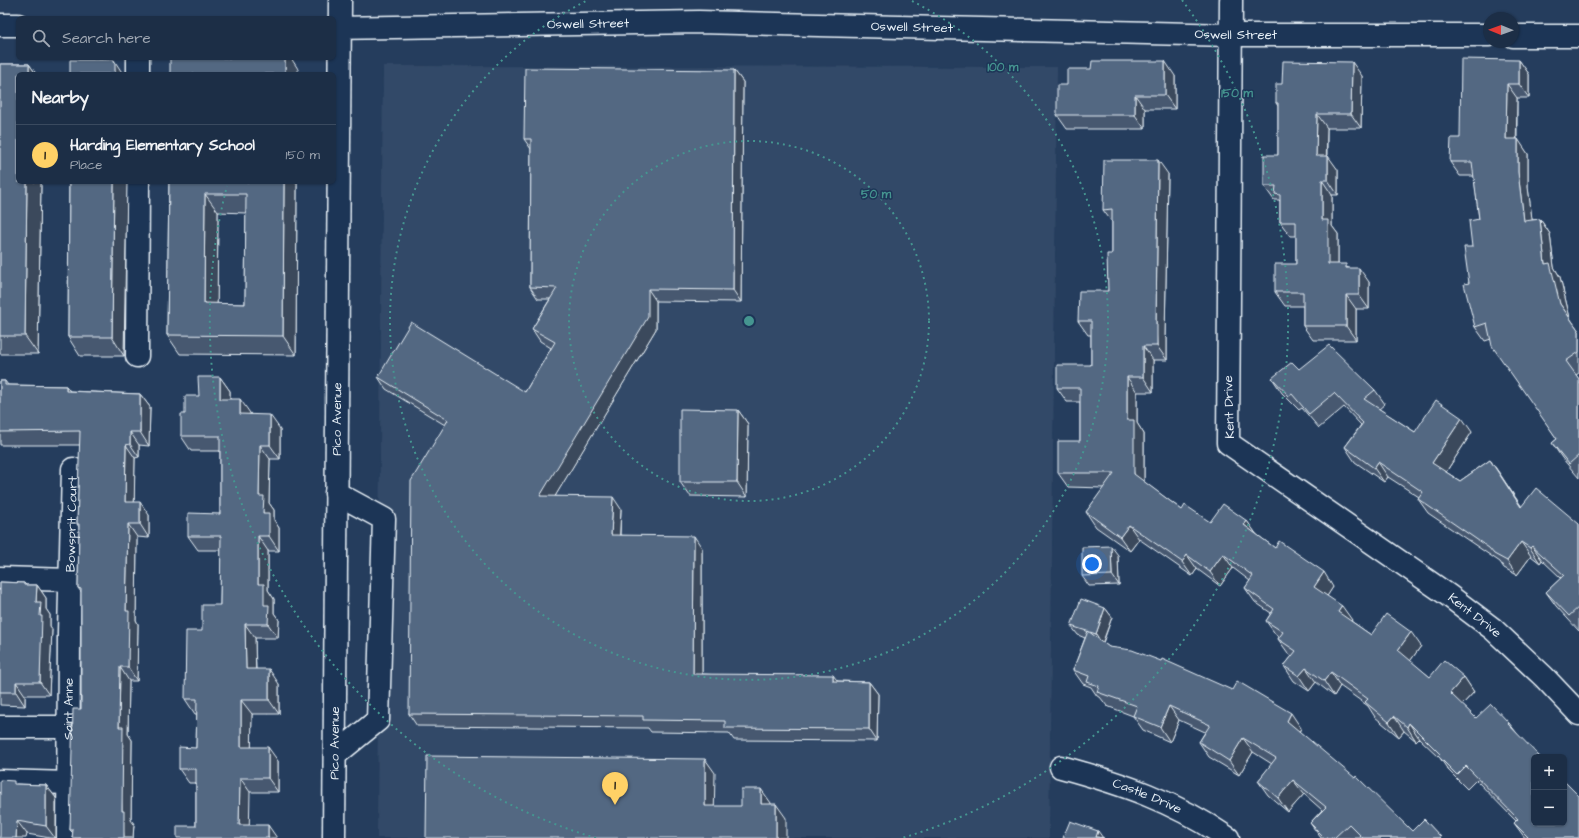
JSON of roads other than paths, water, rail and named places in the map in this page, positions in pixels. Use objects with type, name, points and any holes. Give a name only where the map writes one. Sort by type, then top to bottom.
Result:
[{"type":"street","name":"Pico Avenue","points":[[334,838],[337,28],[340,0]]},
{"type":"street","name":"Kent Drive","points":[[1231,0],[1228,443],[1448,594],[1492,629],[1544,677],[1579,714]]},
{"type":"street","name":"Oswell Street","points":[[337,28],[699,22],[1231,35],[1483,36]]},
{"type":"street","points":[[0,25],[16,25]]},
{"type":"street","points":[[1519,36],[1579,36]]},
{"type":"street","points":[[138,60],[138,72]]},
{"type":"street","points":[[137,356],[138,184]]},
{"type":"street","name":"Bowsprit Court","points":[[71,580],[73,469]]},
{"type":"street","points":[[335,755],[378,720],[384,564],[384,520],[336,492]]},
{"type":"street","points":[[0,578],[71,580]]},
{"type":"street","name":"Saint Anne","points":[[68,838],[71,580]]},
{"type":"street","points":[[0,727],[69,727]]},
{"type":"street","name":"Castle Drive","points":[[1061,767],[1120,783],[1167,802],[1214,834]]},
{"type":"street","points":[[0,781],[68,783]]},
{"type":"place","name":"Harding Elementary School","points":[[615,805]]}]
